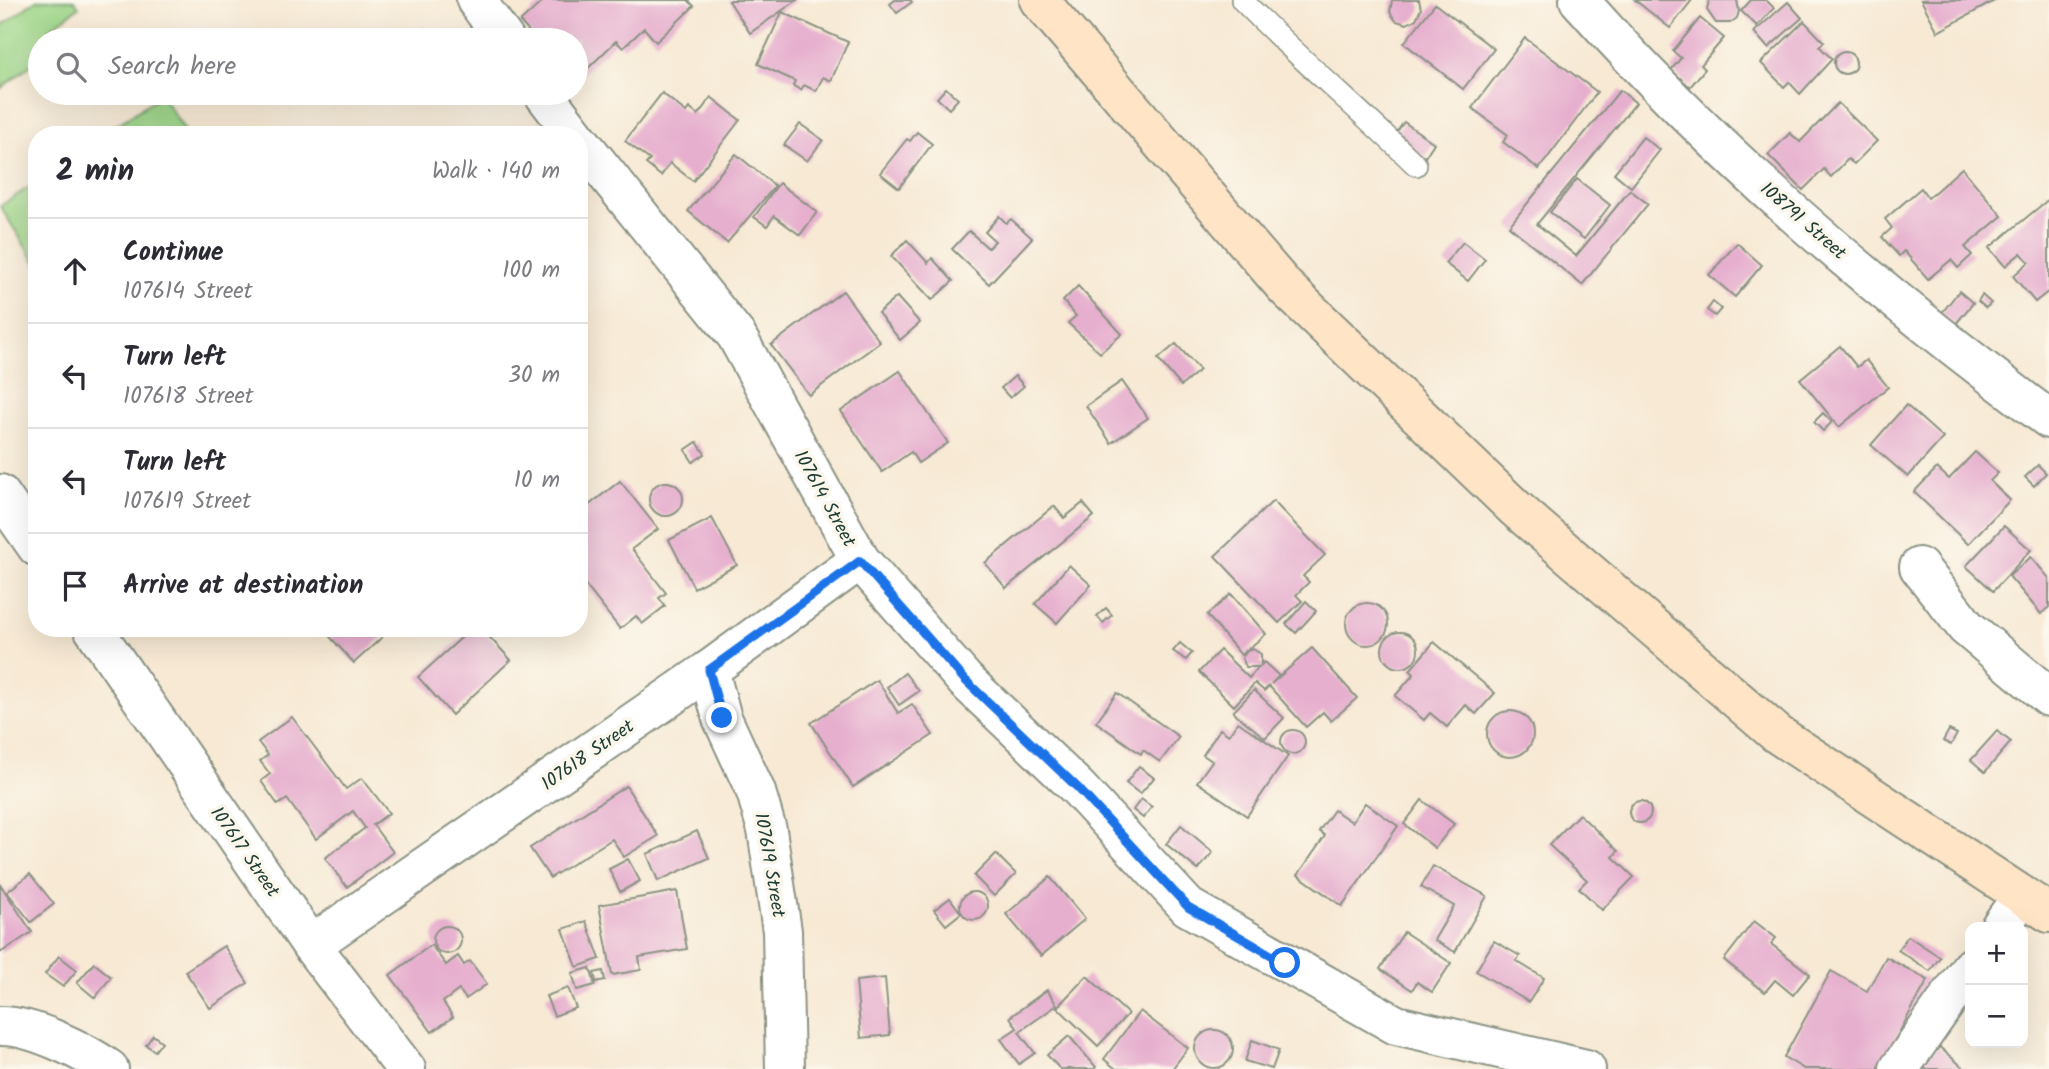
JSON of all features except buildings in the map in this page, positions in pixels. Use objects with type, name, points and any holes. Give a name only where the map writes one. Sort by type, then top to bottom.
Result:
[{"type":"main road","points":[[1039,0],[1285,287],[1515,508],[1777,734],[2042,908]]},
{"type":"street","points":[[476,0],[496,28]]},
{"type":"street","name":"108791 Street","points":[[1579,0],[1623,50],[1793,214],[2000,383],[2049,419]]},
{"type":"street","points":[[552,105],[568,126]]},
{"type":"street","name":"107614 Street","points":[[588,151],[736,335],[860,561],[965,680],[1078,788],[1188,907],[1396,1025],[1586,1069]]},
{"type":"street","points":[[0,494],[28,534]]},
{"type":"street","name":"107618 Street","points":[[311,945],[709,670],[860,561]]},
{"type":"street","points":[[1919,567],[1966,627],[2049,697]]},
{"type":"street","name":"107617 Street","points":[[99,637],[311,945],[405,1069]]},
{"type":"street","name":"107619 Street","points":[[709,670],[722,718],[763,815],[772,857],[782,931],[785,1069]]},
{"type":"street","points":[[2011,922],[2042,908]]},
{"type":"street","points":[[1899,1069],[1965,975]]},
{"type":"street","points":[[0,1026],[15,1026],[69,1047],[109,1069]]},
{"type":"lane","points":[[1242,0],[1292,51],[1358,108],[1416,165]]},
{"type":"green space","points":[[36,0],[74,0],[79,7],[51,28],[28,28],[28,67],[0,89],[0,22],[3,25]]},
{"type":"green space","points":[[146,105],[168,105],[182,126],[115,126]]},
{"type":"green space","points":[[28,188],[28,251],[0,206]]},
{"type":"route","points":[[722,718],[709,670],[860,561],[965,680],[1078,788],[1188,907],[1285,963]]}]
